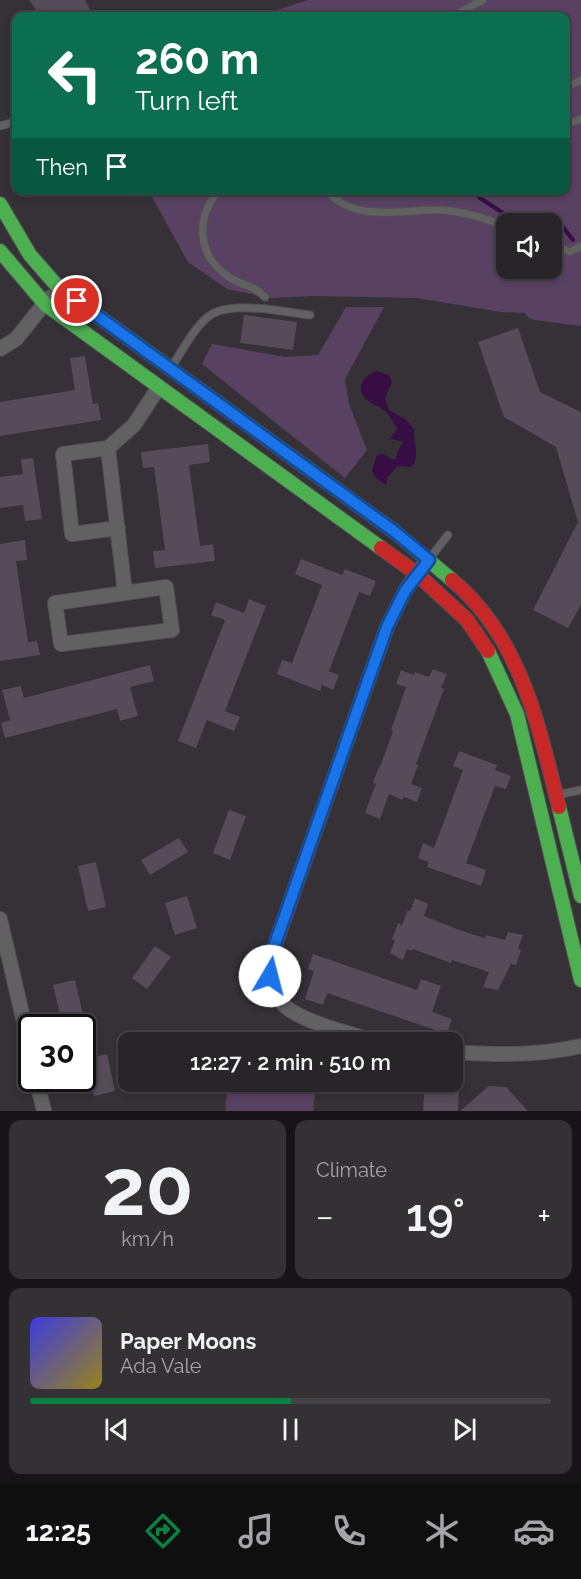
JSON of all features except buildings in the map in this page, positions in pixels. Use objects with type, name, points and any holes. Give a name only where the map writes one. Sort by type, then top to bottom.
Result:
[{"type":"street","points":[[0,204],[30,255],[58,287],[395,532],[429,560],[481,609],[505,642],[534,709],[581,896]]},
{"type":"street","points":[[0,251],[45,304],[417,573],[467,620],[489,652],[517,714],[581,980]]},
{"type":"street","points":[[0,349],[16,339],[58,287]]},
{"type":"street","points":[[117,528],[72,534],[63,454],[108,448],[134,425],[159,387]]},
{"type":"street","points":[[108,448],[126,593]]},
{"type":"street","points":[[346,1032],[291,1012],[282,1003],[273,986],[270,976],[270,958],[387,627],[405,591],[429,560]]},
{"type":"street","points":[[166,587],[172,630],[61,644],[55,603],[126,593],[166,587]]},
{"type":"street","points":[[0,919],[22,1014]]},
{"type":"street","points":[[463,1053],[514,1056],[554,1052],[581,1046]]},
{"type":"street","points":[[39,1092],[44,1111]]},
{"type":"lane","points":[[460,12],[483,0]]},
{"type":"lane","points":[[216,195],[206,213],[202,241],[213,264],[230,278],[257,288],[266,297]]},
{"type":"lane","points":[[329,195],[347,205],[377,214],[441,210],[496,222]]},
{"type":"lane","points":[[562,248],[570,252],[581,246]]},
{"type":"lane","points":[[159,387],[202,323],[212,314],[228,309],[310,315]]},
{"type":"lane","points":[[429,560],[448,536]]},
{"type":"lane","points":[[537,799],[581,790]]},
{"type":"shaded area","points":[[308,0],[581,0],[581,326],[535,320],[529,318],[525,313],[501,312],[417,298],[315,296],[271,298],[227,289],[188,262],[152,195],[570,195],[570,12],[271,12]]},
{"type":"shaded area","points":[[346,307],[384,307],[345,379],[349,404],[367,450],[345,478],[202,364],[212,344],[285,357],[318,355]]},
{"type":"shaded area","points":[[376,371],[389,375],[392,382],[385,398],[389,410],[406,420],[414,429],[416,451],[414,464],[410,467],[397,466],[387,478],[386,485],[375,477],[372,470],[377,455],[383,454],[393,460],[396,459],[403,442],[390,438],[398,428],[385,411],[367,400],[361,391],[364,379]]},
{"type":"shaded area","points":[[227,1092],[315,1092],[313,1111],[225,1111]]},
{"type":"waterway","points":[[478,195],[506,215],[519,214],[530,221],[540,222],[550,218],[559,222],[573,240]]},
{"type":"traffic: fast","points":[[0,204],[30,255],[58,287],[395,532],[452,580]]},
{"type":"traffic: fast","points":[[0,251],[45,304],[381,548]]},
{"type":"traffic: fast","points":[[488,651],[517,714],[581,980]]},
{"type":"traffic: fast","points":[[559,807],[581,896]]},
{"type":"traffic: jam","points":[[381,548],[417,574],[467,620],[488,651]]},
{"type":"traffic: jam","points":[[452,580],[476,603],[495,628],[511,655],[534,714],[559,807]]},
{"type":"route","points":[[77,301],[395,532],[429,560],[405,591],[387,627],[270,958],[270,976]]}]
